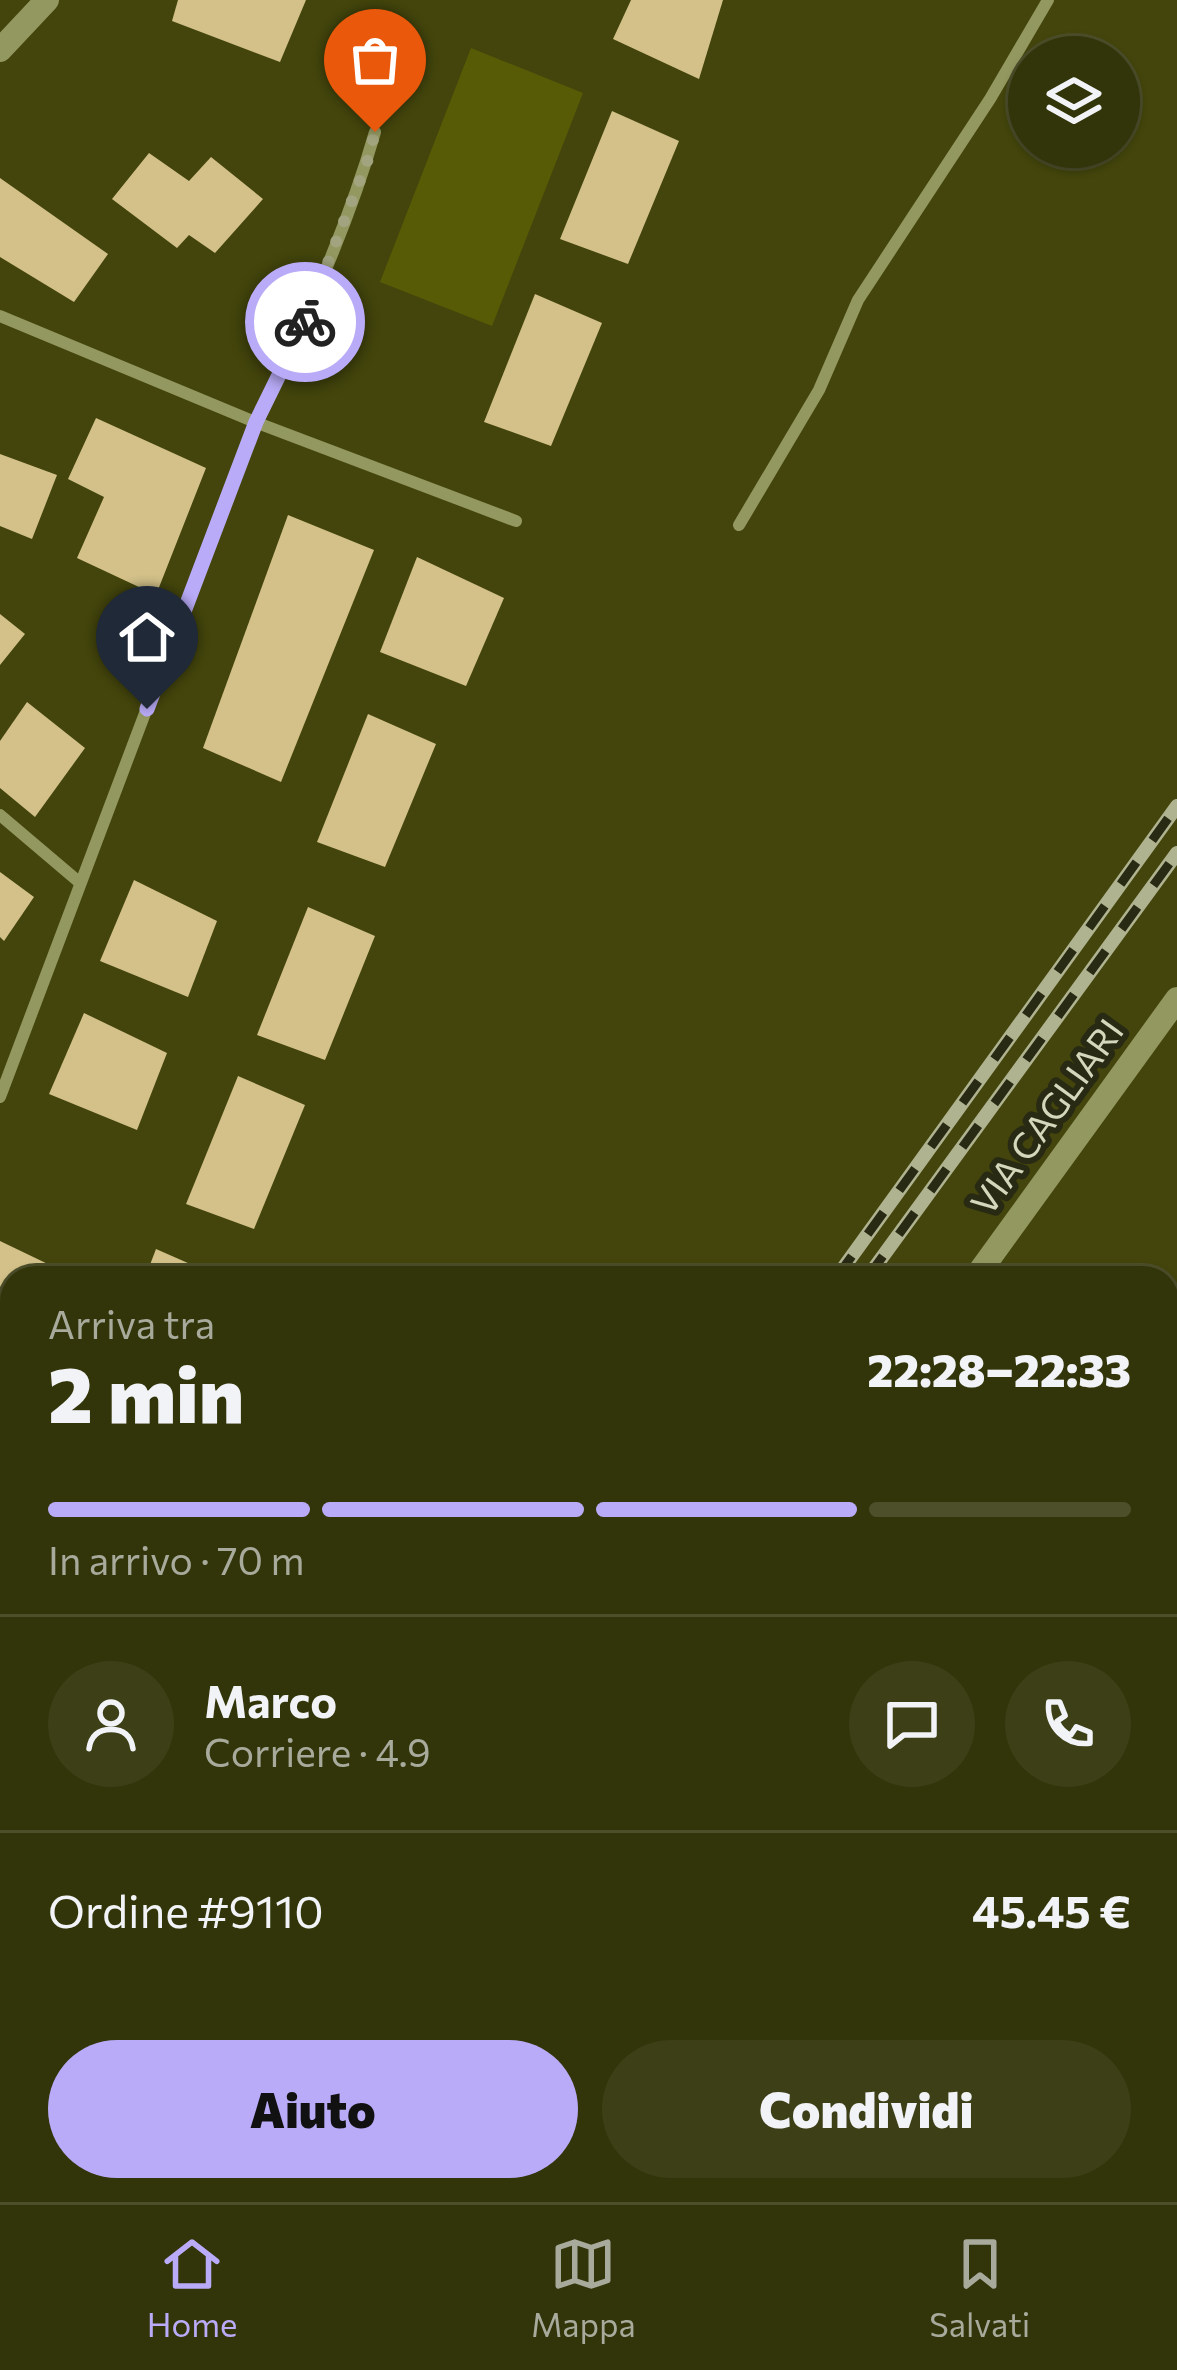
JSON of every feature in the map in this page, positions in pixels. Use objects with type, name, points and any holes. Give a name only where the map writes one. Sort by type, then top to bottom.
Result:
[{"type":"street","points":[[0,50],[47,0]]},
{"type":"street","points":[[739,525],[819,390],[858,299],[991,99],[1048,0]]},
{"type":"street","points":[[0,1097],[256,422],[305,322],[375,132]]},
{"type":"street","points":[[0,316],[256,422],[516,521]]},
{"type":"street","points":[[0,815],[79,882]]},
{"type":"street","name":"VIA CAGLIARI","points":[[984,1266],[1177,999]]},
{"type":"shaded area","points":[[471,48],[583,93],[492,326],[380,282]]},
{"type":"building","points":[[178,0],[306,0],[280,62],[172,21]]},
{"type":"building","points":[[631,0],[723,0],[699,79],[613,39]]},
{"type":"building","points":[[612,111],[679,141],[628,264],[560,239]]},
{"type":"building","points":[[149,153],[189,181],[211,157],[263,199],[215,253],[189,235],[177,248],[112,199]]},
{"type":"building","points":[[0,178],[108,254],[74,302],[0,257]]},
{"type":"building","points":[[535,294],[602,323],[551,446],[484,422]]},
{"type":"building","points":[[96,418],[206,468],[156,595],[77,558],[104,497],[68,479]]},
{"type":"building","points":[[0,454],[57,475],[32,539],[0,526]]},
{"type":"building","points":[[288,515],[374,550],[281,782],[203,748]]},
{"type":"building","points":[[417,557],[504,598],[466,686],[380,652]]},
{"type":"building","points":[[0,614],[25,634],[0,665]]},
{"type":"building","points":[[27,702],[85,748],[35,817],[0,788],[0,741]]},
{"type":"building","points":[[368,714],[436,744],[385,867],[317,842]]},
{"type":"building","points":[[0,872],[34,897],[4,941],[0,937]]},
{"type":"building","points":[[134,880],[217,921],[188,997],[100,961]]},
{"type":"building","points":[[308,907],[375,936],[325,1060],[257,1035]]},
{"type":"building","points":[[84,1013],[167,1053],[137,1130],[49,1094]]},
{"type":"building","points":[[238,1076],[305,1105],[254,1229],[186,1204]]},
{"type":"building","points":[[0,1241],[52,1266],[0,1266]]},
{"type":"building","points":[[156,1249],[195,1266],[150,1266]]},
{"type":"railway","points":[[845,1266],[1177,806]]},
{"type":"railway","points":[[876,1266],[1177,853]]},
{"type":"way so far","points":[[305,322],[375,132]]},
{"type":"route","points":[[147,709],[256,422],[305,322]]}]
